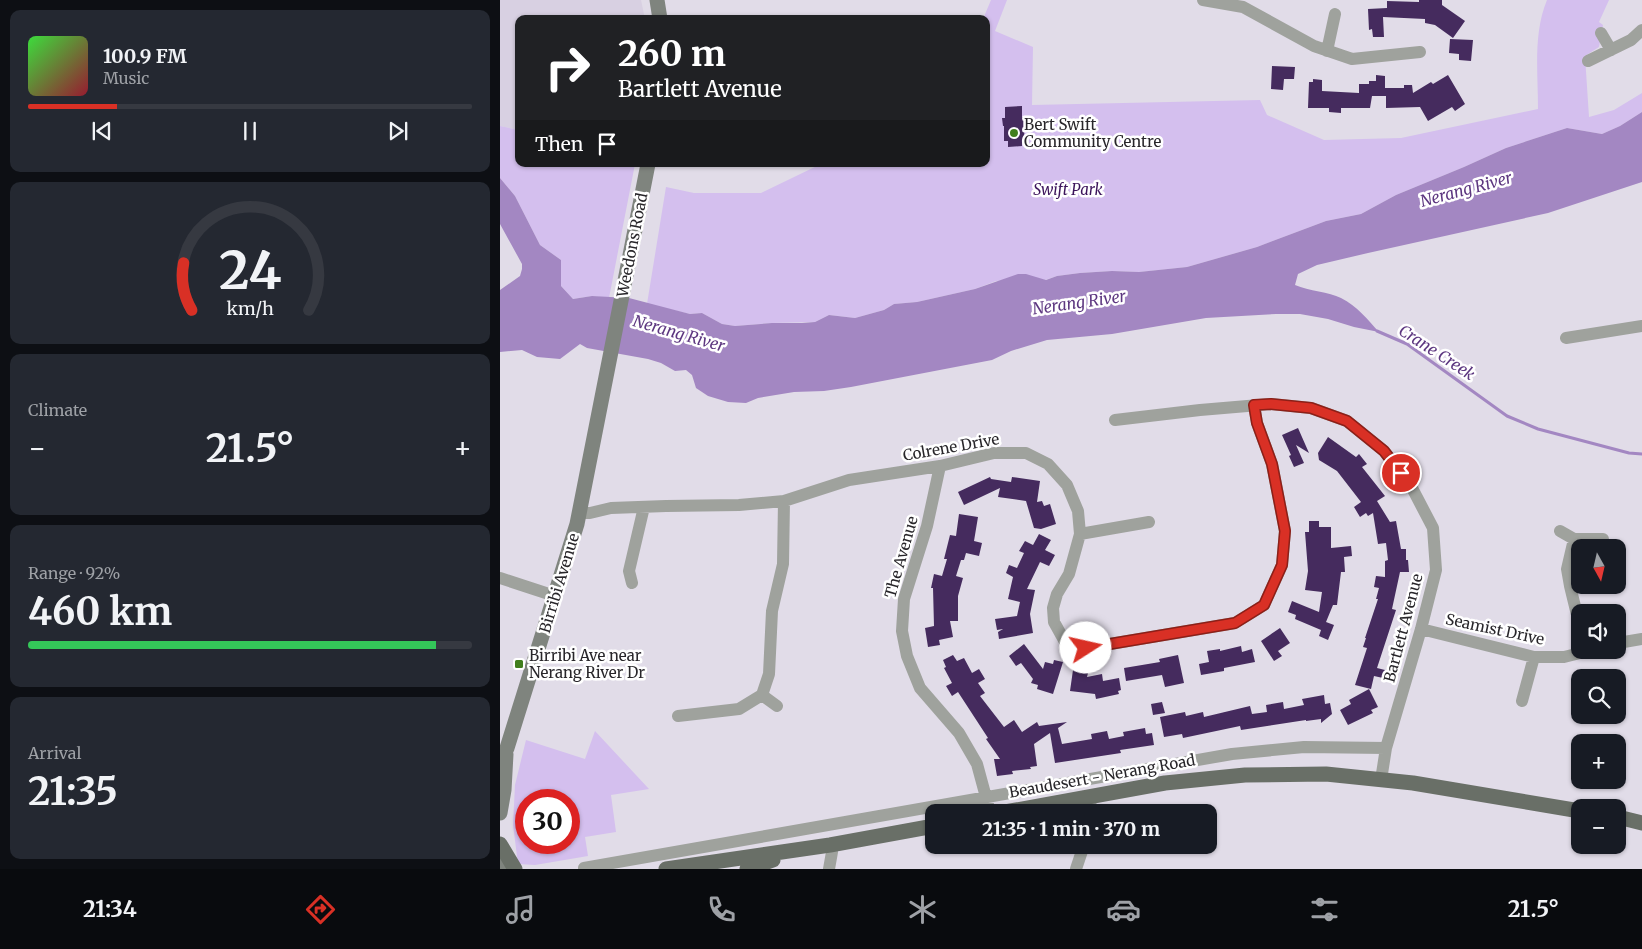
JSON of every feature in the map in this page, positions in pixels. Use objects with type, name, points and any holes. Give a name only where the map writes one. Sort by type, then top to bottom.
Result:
[{"type":"main road","name":"Beaudesert - Nerang Road","points":[[1050,804],[1165,783],[1245,775],[1326,774],[1413,783],[1571,809]]},
{"type":"main road","points":[[1626,819],[1642,823]]},
{"type":"main road","points":[[666,869],[830,845],[925,828]]},
{"type":"main road","points":[[500,844],[515,869]]},
{"type":"main road","points":[[747,869],[830,845]]},
{"type":"street","points":[[657,0],[659,15]]},
{"type":"street","points":[[1203,0],[1244,7],[1314,46],[1352,59],[1420,52]]},
{"type":"street","points":[[1327,50],[1335,14]]},
{"type":"street","points":[[1588,61],[1631,40],[1642,30]]},
{"type":"street","points":[[1601,33],[1611,50]]},
{"type":"street","name":"Weedons Road","points":[[593,444],[647,167]]},
{"type":"street","points":[[1566,338],[1642,326]]},
{"type":"street","name":"Bartlett Avenue","points":[[1115,420],[1254,405],[1271,404],[1311,408],[1347,421],[1384,451],[1410,484],[1433,528],[1436,570],[1421,629],[1386,748],[1381,780]]},
{"type":"street","name":"Colrene Drive","points":[[580,508],[739,506],[784,501],[850,480],[940,466],[994,453],[1026,453],[1048,464],[1067,485],[1078,511],[1080,534],[1069,574],[1057,594],[1053,608],[1054,622],[1064,640],[1086,648],[1235,623],[1264,605],[1282,565],[1285,531],[1272,464],[1257,423],[1254,405]]},
{"type":"street","name":"Birribi Avenue","points":[[500,764],[507,748],[555,596],[580,508],[593,444]]},
{"type":"street","name":"The Avenue","points":[[940,466],[927,526],[904,598],[902,631],[907,656],[920,688],[959,733],[977,764],[988,804]]},
{"type":"street","points":[[678,716],[739,709],[762,695],[769,674],[772,611],[783,564],[784,501]]},
{"type":"street","points":[[632,583],[629,571],[644,507]]},
{"type":"street","points":[[1080,534],[1149,522]]},
{"type":"street","points":[[1560,531],[1574,539],[1603,538]]},
{"type":"street","points":[[1571,552],[1567,569],[1571,590]]},
{"type":"street","points":[[500,578],[555,596]]},
{"type":"street","name":"Seamist Drive","points":[[1421,629],[1534,657],[1564,657],[1571,655]]},
{"type":"street","points":[[1626,642],[1642,639]]},
{"type":"street","points":[[1522,700],[1534,657]]},
{"type":"street","points":[[762,695],[777,706]]},
{"type":"street","name":"Beaudesert - Nerang Road","points":[[584,868],[1232,754],[1304,747],[1386,748]]},
{"type":"street","name":"Birribi Avenue","points":[[500,813],[504,790],[507,748]]},
{"type":"street","points":[[1090,797],[1090,804]]},
{"type":"street","points":[[830,845],[832,852],[830,869]]},
{"type":"street","points":[[1076,869],[1081,854]]},
{"type":"street","points":[[500,861],[501,869]]},
{"type":"shaded area","points":[[500,0],[641,0],[644,15],[515,15],[515,129],[500,126]]},
{"type":"green space","name":"Swift Park","points":[[991,0],[1007,0],[995,31],[1033,47],[1032,105],[1260,100],[1267,115],[1324,140],[1401,138],[1538,109],[1538,40],[1547,0],[1609,0],[1599,22],[1603,25],[1599,47],[1585,56],[1589,117],[1614,110],[1642,93],[1642,112],[1620,126],[1602,134],[1567,128],[1506,148],[1396,195],[1361,214],[1326,221],[1257,247],[1187,267],[1139,272],[1080,273],[1057,276],[1045,280],[1036,278],[996,281],[975,289],[917,302],[894,304],[884,310],[855,318],[829,315],[815,322],[735,326],[722,324],[702,313],[690,314],[647,304],[666,187],[694,193],[761,193],[815,167],[990,167],[990,15],[985,15]]},
{"type":"green space","points":[[500,126],[515,129],[515,167],[634,167],[609,298],[592,296],[573,299],[561,286],[561,260],[540,245],[515,196],[500,178]]},
{"type":"green space","points":[[595,731],[649,789],[611,795],[616,832],[585,837],[588,856],[535,865],[518,864],[517,854],[580,854],[580,789],[515,789],[515,841],[513,825],[515,785],[526,740],[585,759]]},
{"type":"water","name":"Nerang River","points":[[1642,112],[1642,182],[1548,213],[1317,265],[1298,274],[1295,285],[1331,294],[1347,301],[1379,332],[1300,314],[1206,318],[1112,334],[1047,340],[1011,351],[992,360],[851,387],[824,391],[794,392],[758,398],[746,403],[728,402],[708,396],[696,388],[692,375],[686,370],[675,371],[661,363],[648,359],[587,348],[580,344],[560,359],[537,357],[522,350],[500,352],[500,290],[520,276],[522,264],[500,224],[500,178],[515,196],[540,245],[561,260],[561,286],[573,299],[592,296],[629,298],[690,314],[702,313],[722,324],[735,326],[802,323],[815,322],[829,315],[855,318],[884,310],[894,304],[917,302],[975,289],[1018,274],[1026,274],[1046,280],[1057,276],[1080,273],[1139,272],[1187,267],[1257,247],[1326,221],[1361,214],[1396,195],[1506,148],[1567,128],[1602,134],[1620,126]]},
{"type":"building","points":[[1419,0],[1442,0],[1442,5],[1465,21],[1453,38],[1435,25],[1425,23],[1425,19],[1383,17],[1384,37],[1373,37],[1372,29],[1369,30],[1368,9],[1387,8],[1387,1],[1419,2]]},
{"type":"building","points":[[1450,39],[1473,40],[1471,61],[1459,60],[1459,54],[1449,53]]},
{"type":"building","points":[[1272,66],[1295,67],[1294,79],[1284,79],[1283,90],[1271,89]]},
{"type":"building","points":[[1376,75],[1385,76],[1385,88],[1404,88],[1404,85],[1412,85],[1413,93],[1431,82],[1433,84],[1448,75],[1465,104],[1455,111],[1452,107],[1428,121],[1420,107],[1386,108],[1386,96],[1372,96],[1370,108],[1341,108],[1341,113],[1329,112],[1329,108],[1308,108],[1309,82],[1313,82],[1313,79],[1322,80],[1322,91],[1359,93],[1359,84],[1369,84],[1369,81],[1376,81]]},
{"type":"building","name":"Bert Swift Community Centre","points":[[1022,106],[1022,117],[1025,117],[1022,146],[1008,147],[1008,141],[1004,141],[1002,118],[1005,118],[1005,107]]},
{"type":"building","points":[[1298,428],[1309,453],[1296,445],[1304,463],[1294,467],[1282,435]]},
{"type":"building","points":[[1328,437],[1356,457],[1359,454],[1367,464],[1362,467],[1385,496],[1377,501],[1390,522],[1396,521],[1401,549],[1406,549],[1406,560],[1408,560],[1409,572],[1400,572],[1392,609],[1396,610],[1377,668],[1385,670],[1383,678],[1374,676],[1371,689],[1355,685],[1367,648],[1363,647],[1365,638],[1378,599],[1376,599],[1379,588],[1374,587],[1376,576],[1385,577],[1385,561],[1388,560],[1386,543],[1378,544],[1373,513],[1368,516],[1366,513],[1360,517],[1354,507],[1361,502],[1337,471],[1319,460],[1318,453]]},
{"type":"building","points":[[990,477],[991,479],[1011,482],[1012,477],[1040,481],[1037,502],[1042,501],[1044,506],[1050,504],[1056,524],[1041,529],[1034,528],[1026,501],[998,497],[1000,488],[964,505],[958,492]]},
{"type":"building","points":[[959,514],[978,517],[974,541],[982,543],[979,556],[966,553],[964,560],[961,560],[956,576],[963,578],[958,596],[958,621],[950,621],[953,637],[939,640],[940,645],[928,647],[925,628],[934,626],[933,588],[931,588],[934,574],[942,576],[947,559],[944,559],[950,535],[956,536]]},
{"type":"building","points":[[1309,521],[1319,521],[1319,527],[1331,527],[1331,548],[1351,546],[1352,556],[1344,557],[1345,572],[1341,572],[1337,605],[1333,605],[1326,622],[1334,625],[1328,640],[1319,636],[1321,630],[1295,619],[1296,615],[1288,612],[1292,601],[1319,612],[1322,592],[1305,590],[1308,571],[1305,532],[1309,532]]},
{"type":"building","points":[[1039,534],[1051,540],[1045,550],[1055,555],[1049,566],[1040,562],[1027,589],[1035,590],[1030,614],[1033,633],[999,639],[998,632],[1003,629],[997,630],[995,619],[1017,616],[1020,602],[1008,599],[1013,577],[1006,573],[1009,565],[1017,568],[1024,553],[1019,551],[1025,541],[1033,545]]},
{"type":"building","points":[[1280,628],[1290,643],[1278,651],[1282,656],[1274,661],[1261,641]]},
{"type":"building","points":[[1024,644],[1043,669],[1045,662],[1053,664],[1054,660],[1063,662],[1053,694],[1037,689],[1038,685],[1031,683],[1033,679],[1021,663],[1016,666],[1009,656]]},
{"type":"building","points":[[1241,646],[1242,652],[1252,649],[1255,662],[1201,675],[1199,664],[1209,662],[1207,651],[1220,649],[1220,651]]},
{"type":"building","points":[[953,655],[957,661],[964,658],[972,673],[979,669],[985,679],[978,683],[985,693],[980,696],[1004,727],[1014,720],[1022,732],[1037,722],[1039,726],[1067,722],[1058,728],[1062,744],[1092,739],[1091,734],[1107,731],[1109,739],[1124,736],[1123,732],[1145,728],[1146,734],[1152,733],[1154,745],[1120,750],[1121,753],[1055,763],[1050,733],[1034,744],[1037,766],[1030,767],[1031,769],[1012,771],[1013,774],[997,776],[994,759],[1000,759],[958,692],[952,696],[946,686],[952,683],[944,668],[946,667],[943,660]]},
{"type":"building","points":[[1178,655],[1184,683],[1165,687],[1162,675],[1126,681],[1124,668],[1160,662],[1159,659]]},
{"type":"building","points":[[1073,670],[1088,673],[1087,677],[1102,674],[1103,681],[1119,678],[1121,690],[1118,691],[1119,694],[1096,699],[1095,694],[1070,691]]},
{"type":"building","points":[[1369,689],[1378,707],[1371,710],[1373,713],[1348,725],[1340,710],[1351,704],[1349,700]]},
{"type":"building","points":[[1324,695],[1325,704],[1330,703],[1332,714],[1321,723],[1321,719],[1306,720],[1241,730],[1240,726],[1183,738],[1182,734],[1164,737],[1160,717],[1185,712],[1186,716],[1203,712],[1204,717],[1250,706],[1252,714],[1267,712],[1266,705],[1283,702],[1284,709],[1304,705],[1302,699]]},
{"type":"building","points":[[1162,702],[1165,713],[1153,715],[1151,704]]},
{"type":"waterway","name":"Crane Creek","points":[[1377,331],[1407,344],[1507,416],[1538,429],[1629,453],[1642,454]]},
{"type":"place","name":"Bert Swift Community Centre","points":[[1014,133]]},
{"type":"place","name":"Birribi Ave near Nerang River Dr","points":[[519,664]]},
{"type":"route","points":[[1086,648],[1235,623],[1264,605],[1282,565],[1285,531],[1272,464],[1257,423],[1254,405],[1271,404],[1311,408],[1347,421],[1384,451],[1401,473]]}]
